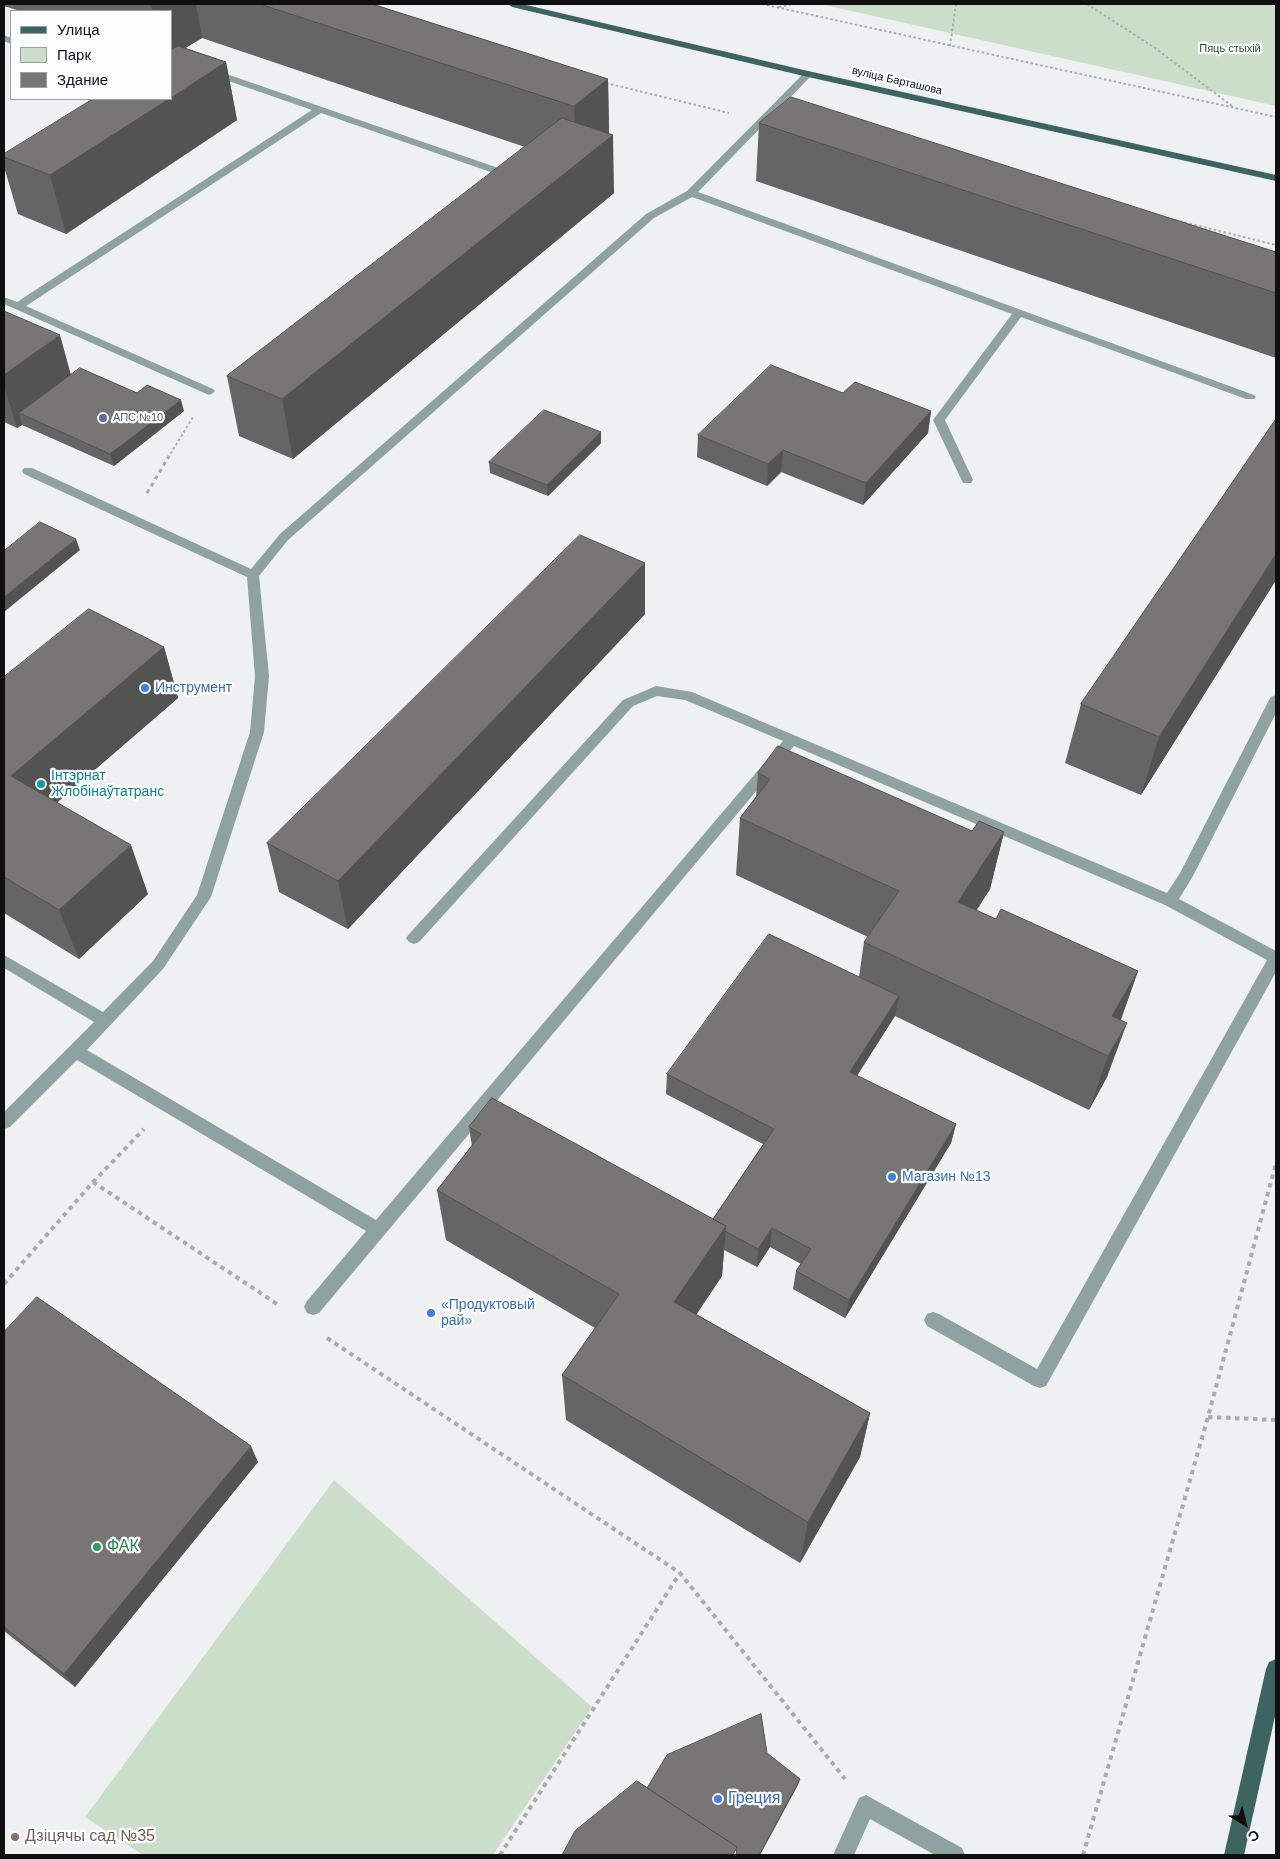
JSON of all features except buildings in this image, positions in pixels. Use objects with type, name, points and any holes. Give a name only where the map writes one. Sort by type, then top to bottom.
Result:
[{"type":"main road","name":"вуліца Барташова","points":[[512,4],[808,74],[1276,178]]},
{"type":"main road","points":[[1234,1855],[1276,1669]]},
{"type":"lane","points":[[172,73],[212,72],[503,173]]},
{"type":"lane","points":[[4,1122],[76,1051],[158,965],[204,897],[257,732],[262,676],[253,576],[284,537],[650,216],[691,193],[808,74]]},
{"type":"lane","points":[[18,306],[320,109]]},
{"type":"lane","points":[[691,193],[1250,397]]},
{"type":"lane","points":[[4,300],[209,391]]},
{"type":"lane","points":[[967,480],[940,420],[1019,312]]},
{"type":"lane","points":[[28,471],[253,576]]},
{"type":"lane","points":[[414,938],[628,703],[656,691],[687,695],[1170,901],[1276,958],[1040,1380],[933,1320]]},
{"type":"lane","points":[[1170,901],[1186,876],[1276,700]]},
{"type":"lane","points":[[313,1307],[792,740]]},
{"type":"lane","points":[[4,961],[105,1021]]},
{"type":"lane","points":[[76,1051],[377,1229]]},
{"type":"lane","points":[[843,1855],[866,1805],[954,1855]]},
{"type":"path","points":[[762,4],[1276,117]]},
{"type":"path","points":[[778,7],[793,4]]},
{"type":"path","points":[[950,46],[956,4]]},
{"type":"path","points":[[1087,4],[1155,48],[1235,108]]},
{"type":"path","points":[[132,519],[209,391]]},
{"type":"path","points":[[4,1284],[93,1182],[167,1105]]},
{"type":"path","points":[[1083,1855],[1208,1417],[1276,1163]]},
{"type":"path","points":[[93,1182],[286,1310]]},
{"type":"path","points":[[326,1337],[680,1573],[866,1805]]},
{"type":"path","points":[[1208,1417],[1276,1420]]},
{"type":"path","points":[[500,1855],[680,1573]]},
{"type":"green space","name":"Пяць стыхій","points":[[820,4],[1276,4],[1276,106]]},
{"type":"green space","points":[[334,1480],[592,1707],[493,1855],[143,1855],[85,1817]]},
{"type":"place","name":"АПС №10","points":[[103,418]]},
{"type":"place","name":"Инструмент","points":[[145,688]]},
{"type":"place","name":"Інтэрнат Жлобінаўтатранс","points":[[41,784]]},
{"type":"place","name":"Магазин №13","points":[[892,1177]]},
{"type":"place","name":"«Продуктовый рай»","points":[[431,1313]]},
{"type":"place","name":"ФАК","points":[[97,1547]]},
{"type":"place","name":"Греция","points":[[718,1799]]},
{"type":"place","name":"Дзіцячы сад №35","points":[[15,1837]]}]
